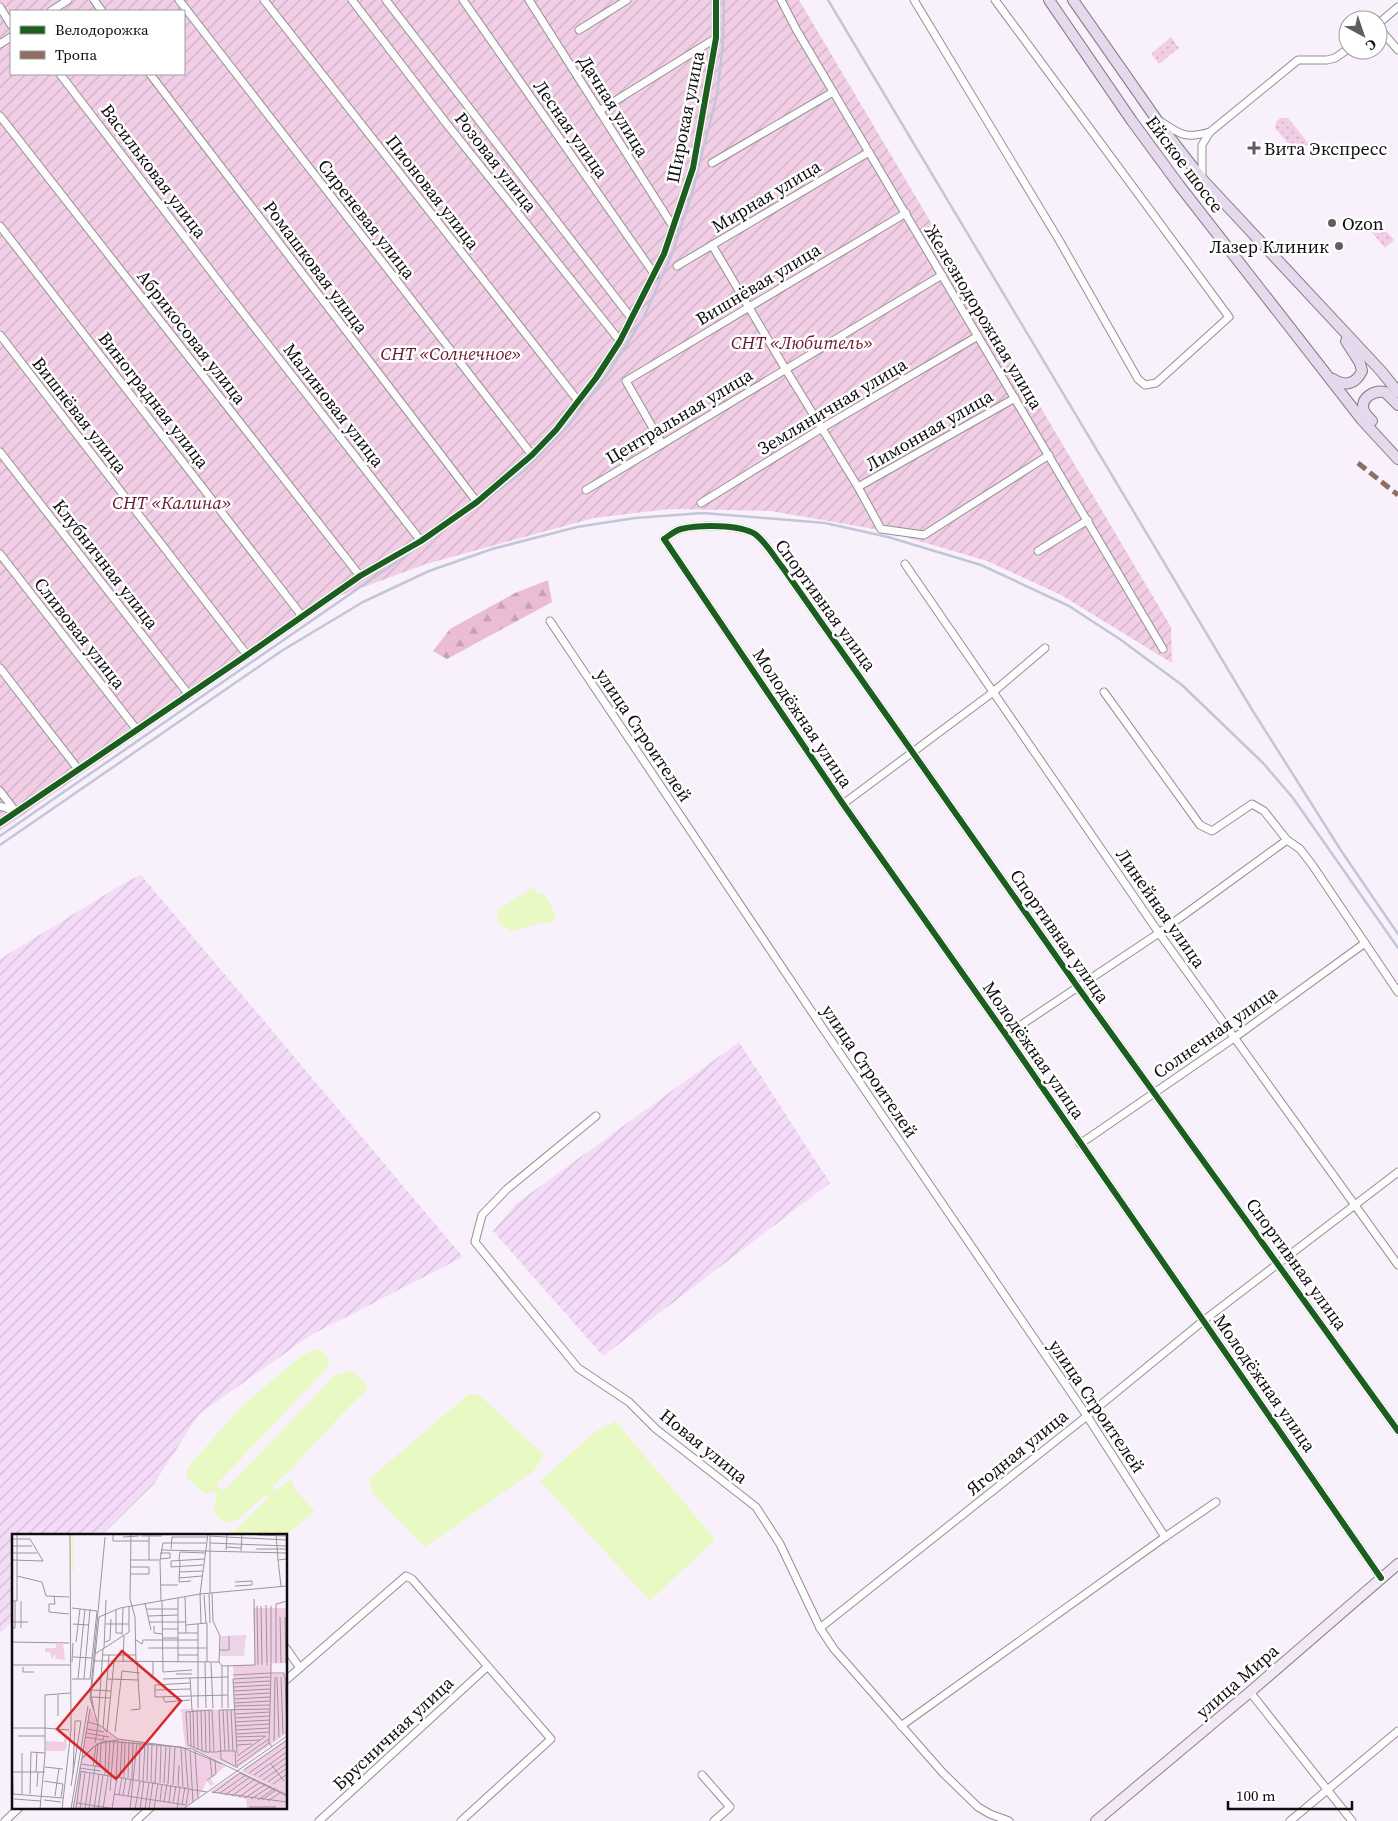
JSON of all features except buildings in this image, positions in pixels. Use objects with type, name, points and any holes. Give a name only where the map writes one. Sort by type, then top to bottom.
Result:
[{"type":"main road","name":"Ейское шоссе","points":[[1049,0],[1179,185],[1362,420],[1398,459]]},
{"type":"main road","name":"Ейское шоссе","points":[[1073,0],[1155,118],[1202,180],[1331,317],[1398,392]]},
{"type":"main road","points":[[1329,376],[1338,382],[1349,384],[1356,381],[1362,371],[1360,363],[1331,317]]},
{"type":"main road","points":[[1398,405],[1389,395],[1381,391],[1370,394],[1363,403],[1365,413],[1398,454]]},
{"type":"street","points":[[53,10],[68,0]]},
{"type":"street","name":"Сиреневая улица","points":[[178,0],[532,455]]},
{"type":"street","name":"Пионовая улица","points":[[264,0],[579,402]]},
{"type":"street","name":"Розовая улица","points":[[352,0],[446,123],[620,342]]},
{"type":"street","points":[[386,0],[632,319]]},
{"type":"street","name":"Лесная улица","points":[[463,0],[655,275]]},
{"type":"street","name":"Дачная улица","points":[[529,0],[674,228]]},
{"type":"street","points":[[579,30],[627,0]]},
{"type":"street","name":"Широкая улица","points":[[0,823],[360,576],[421,541],[477,502],[532,455],[556,430],[579,402],[620,342],[655,275],[674,228],[693,168],[716,38],[716,0]]},
{"type":"street","name":"Железнодорожная улица","points":[[781,0],[833,92],[1163,649]]},
{"type":"street","points":[[914,0],[1059,240],[1138,379],[1145,385],[1156,383],[1229,317],[994,0]]},
{"type":"street","points":[[0,7],[10,23]]},
{"type":"street","points":[[1388,17],[1398,8]]},
{"type":"street","points":[[599,111],[716,38]]},
{"type":"street","points":[[1388,38],[1398,50]]},
{"type":"street","points":[[1202,180],[1202,145],[1210,132],[1298,60],[1327,60],[1338,56]]},
{"type":"street","name":"Васильковая улица","points":[[61,75],[223,287]]},
{"type":"street","name":"Ромашковая улица","points":[[151,75],[477,502]]},
{"type":"street","points":[[712,164],[833,92]]},
{"type":"street","name":"Абрикосовая улица","points":[[0,116],[360,576]]},
{"type":"street","points":[[1155,118],[1186,136],[1210,132]]},
{"type":"street","name":"Мирная улица","points":[[677,266],[869,152]]},
{"type":"street","name":"Вишнёвая улица","points":[[662,444],[626,381],[906,213]]},
{"type":"street","name":"Виноградная улица","points":[[0,226],[302,616]]},
{"type":"street","name":"Лимонная улица","points":[[712,245],[858,487],[881,529],[924,535],[1049,455]]},
{"type":"street","name":"Центральная улица","points":[[586,490],[942,275]]},
{"type":"street","name":"Малиновая улица","points":[[223,287],[421,541]]},
{"type":"street","name":"Вишнёвая улица","points":[[0,335],[247,655]]},
{"type":"street","name":"Земляничная улица","points":[[701,504],[822,428],[978,336]]},
{"type":"street","name":"Лимонная улица","points":[[858,487],[1014,398]]},
{"type":"street","name":"Клубничная улица","points":[[0,452],[189,695]]},
{"type":"street","points":[[1038,551],[1088,520]]},
{"type":"street","name":"Спортивная улица","points":[[664,539],[680,529],[695,527],[720,526],[740,529],[754,534],[782,568],[1154,1094],[1398,1430]]},
{"type":"street","name":"Молодёжная улица","points":[[664,539],[843,804],[1381,1578]]},
{"type":"street","name":"Сливовая улица","points":[[0,554],[137,730]]},
{"type":"street","name":"Линейная улица","points":[[905,564],[992,693],[1160,933],[1398,1265]]},
{"type":"street","name":"улица Строителей","points":[[550,621],[816,1020],[1087,1416],[1165,1537]]},
{"type":"street","points":[[843,804],[913,754],[992,693],[1045,648]]},
{"type":"street","points":[[0,668],[78,769]]},
{"type":"street","points":[[1104,692],[1200,825],[1212,831],[1252,804],[1264,811],[1287,840],[1300,849],[1313,866],[1398,992]]},
{"type":"street","points":[[0,791],[16,812]]},
{"type":"street","points":[[0,806],[16,812]]},
{"type":"street","points":[[1006,1036],[1077,986],[1160,933],[1287,840]]},
{"type":"street","name":"Солнечная улица","points":[[1080,1144],[1234,1038],[1365,943]]},
{"type":"street","name":"Новая улица","points":[[596,1116],[508,1189],[482,1215],[475,1242],[578,1368],[629,1402],[656,1429],[756,1507],[780,1544],[820,1628],[834,1649],[943,1773],[978,1807],[1009,1821]]},
{"type":"street","name":"Ягодная улица","points":[[820,1628],[1087,1416],[1203,1321],[1398,1172]]},
{"type":"street","points":[[901,1726],[1216,1502]]},
{"type":"street","name":"улица Мира","points":[[1096,1821],[1250,1692],[1398,1564]]},
{"type":"street","points":[[288,1678],[406,1576],[412,1579],[551,1739],[461,1821]]},
{"type":"street","points":[[288,1651],[300,1668]]},
{"type":"street","name":"Брусничная улица","points":[[320,1821],[487,1667]]},
{"type":"street","points":[[1250,1692],[1352,1821]]},
{"type":"street","points":[[1290,1821],[1398,1731]]},
{"type":"street","points":[[702,1775],[730,1807],[714,1821]]},
{"type":"street","points":[[5,1821],[19,1808]]},
{"type":"street","points":[[136,1821],[150,1808]]},
{"type":"shaded area","points":[[141,875],[463,1257],[311,1335],[199,1414],[154,1484],[103,1534],[12,1534],[12,1622],[0,1633],[0,959],[126,882]]},
{"type":"shaded area","points":[[534,887],[538,894],[544,893],[556,915],[553,923],[541,923],[511,931],[498,923],[497,910]]},
{"type":"shaded area","points":[[739,1042],[830,1183],[603,1356],[493,1231],[517,1203]]},
{"type":"shaded area","points":[[314,1349],[322,1351],[329,1360],[327,1368],[216,1485],[224,1491],[334,1376],[350,1370],[364,1381],[367,1390],[272,1488],[275,1491],[291,1479],[296,1491],[315,1511],[287,1534],[232,1534],[268,1496],[266,1494],[239,1519],[228,1523],[221,1520],[214,1511],[216,1495],[212,1491],[205,1494],[187,1478],[187,1470],[243,1405],[300,1357]]},
{"type":"shaded area","points":[[469,1394],[479,1395],[544,1455],[534,1471],[425,1547],[373,1494],[369,1479]]},
{"type":"shaded area","points":[[615,1421],[715,1539],[650,1601],[540,1481],[595,1432]]},
{"type":"green space","points":[[0,0],[799,0],[1171,627],[1172,663],[1061,595],[987,561],[885,531],[771,511],[669,509],[594,518],[426,564],[336,597],[0,831]]},
{"type":"green space","points":[[1171,37],[1179,48],[1159,64],[1151,54]]},
{"type":"green space","points":[[1280,118],[1288,118],[1309,144],[1297,154],[1275,128],[1276,122]]},
{"type":"green space","points":[[1374,221],[1378,222],[1394,240],[1385,248],[1370,230],[1370,225]]},
{"type":"green space","points":[[548,580],[552,602],[447,659],[433,651],[450,629],[515,593]]},
{"type":"railway","points":[[0,836],[473,509],[524,471],[570,424],[609,372],[644,317],[672,254],[692,194],[717,95],[723,43],[724,0]]},
{"type":"railway","points":[[828,0],[1251,708],[1342,852],[1398,934]]},
{"type":"railway","points":[[0,845],[283,650],[363,602],[429,571],[492,549],[577,527],[635,518],[703,513],[825,523],[888,537],[981,565],[1069,606],[1121,640],[1182,685],[1263,763],[1293,798],[1398,948]]},
{"type":"marked path","points":[[1358,463],[1398,495]]},
{"type":"cycle path","points":[[0,823],[360,576],[421,541],[477,502],[532,455],[556,430],[596,378],[620,341],[664,254],[693,168],[716,38],[716,0]]},
{"type":"cycle path","points":[[1381,1578],[1006,1035],[843,804],[664,539],[681,529],[719,526],[748,531],[759,537],[766,545],[1077,986],[1398,1431]]},
{"type":"place","name":"Вита Экспресс","points":[[1254,148]]},
{"type":"place","name":"Ozon","points":[[1332,223]]},
{"type":"place","name":"Лазер Клиник","points":[[1339,246]]},
{"type":"park label","name":"СНТ «Любитель»","points":[[802,342]]},
{"type":"park label","name":"СНТ «Солнечное»","points":[[451,353]]},
{"type":"park label","name":"СНТ «Калина»","points":[[172,502]]}]
